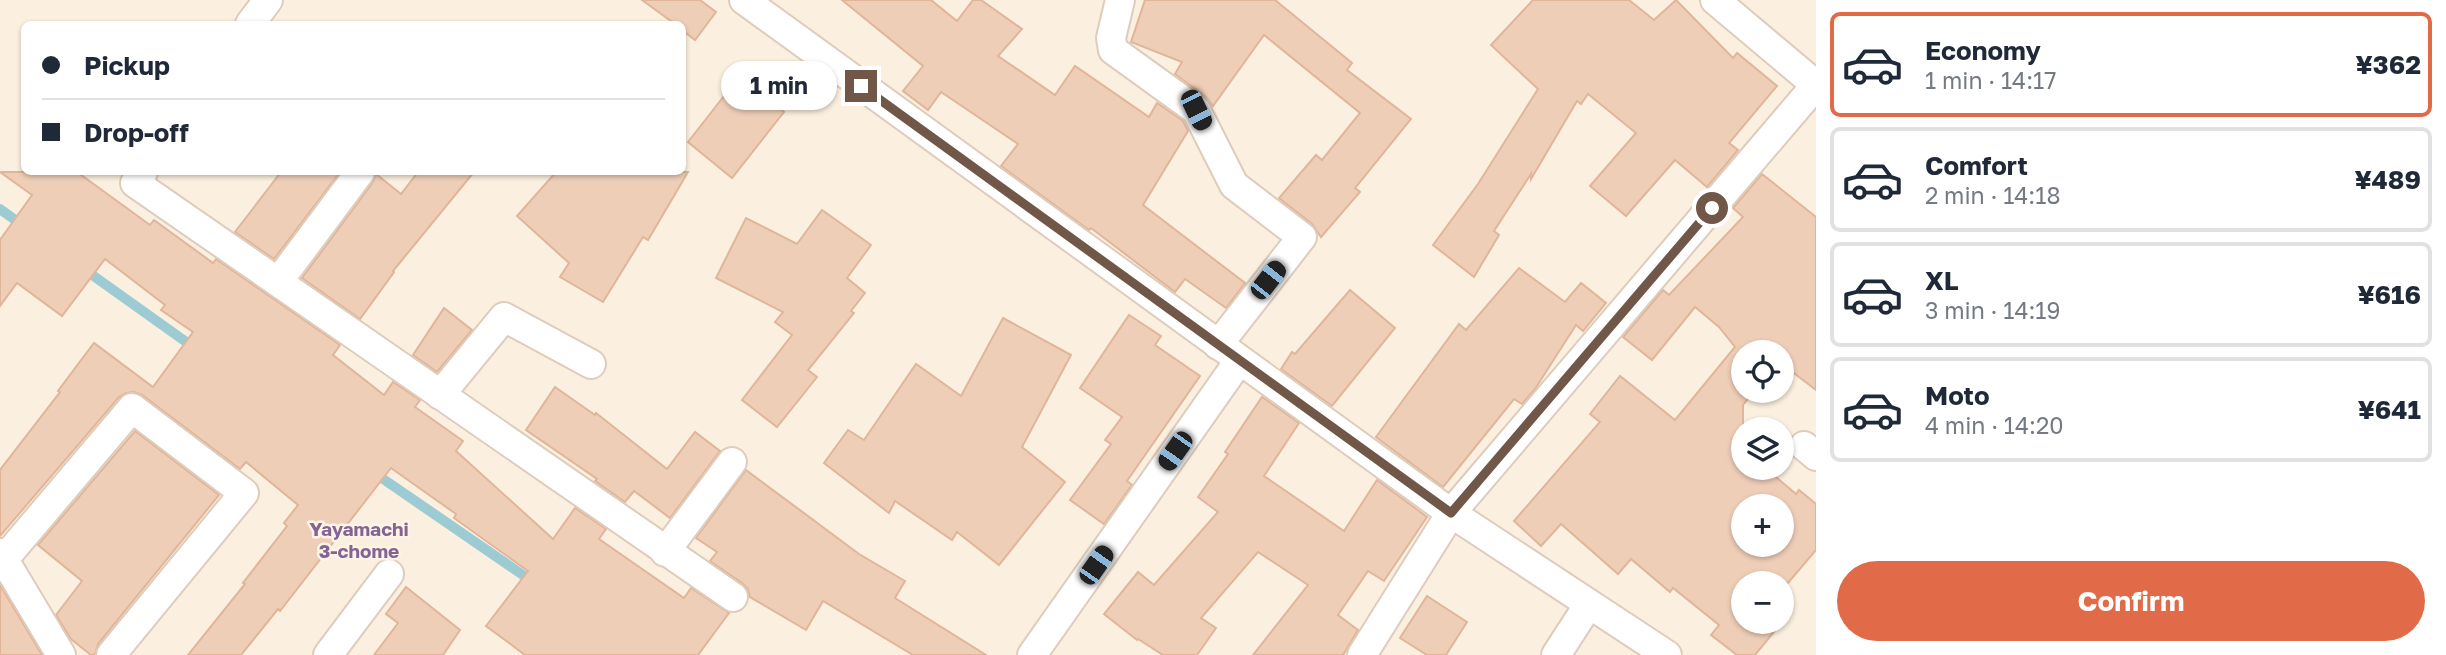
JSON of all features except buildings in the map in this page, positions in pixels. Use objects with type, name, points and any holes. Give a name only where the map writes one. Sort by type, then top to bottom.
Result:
[{"type":"street","points":[[252,21],[268,0]]},
{"type":"street","points":[[744,0],[1451,513],[1667,655]]},
{"type":"street","points":[[1032,655],[1303,237],[1234,185],[1196,110],[1113,50],[1111,37],[1120,0]]},
{"type":"street","points":[[1362,655],[1451,513],[1816,85],[1715,0]]},
{"type":"street","points":[[132,175],[278,282],[733,597]]},
{"type":"street","points":[[278,282],[358,175]]},
{"type":"street","points":[[440,395],[503,317],[592,364]]},
{"type":"street","points":[[61,655],[2,555],[132,408],[244,493],[111,655]]},
{"type":"street","points":[[665,552],[732,462]]},
{"type":"street","points":[[328,655],[389,574]]},
{"type":"street","points":[[1556,655],[1589,604]]},
{"type":"waterway","points":[[0,209],[25,227]]},
{"type":"waterway","points":[[81,267],[196,349]]},
{"type":"waterway","points":[[373,472],[536,584]]},
{"type":"district","name":"Yayamachi 3-chome","points":[[359,539]]},
{"type":"route","points":[[861,86],[1451,513],[1712,208]]}]
